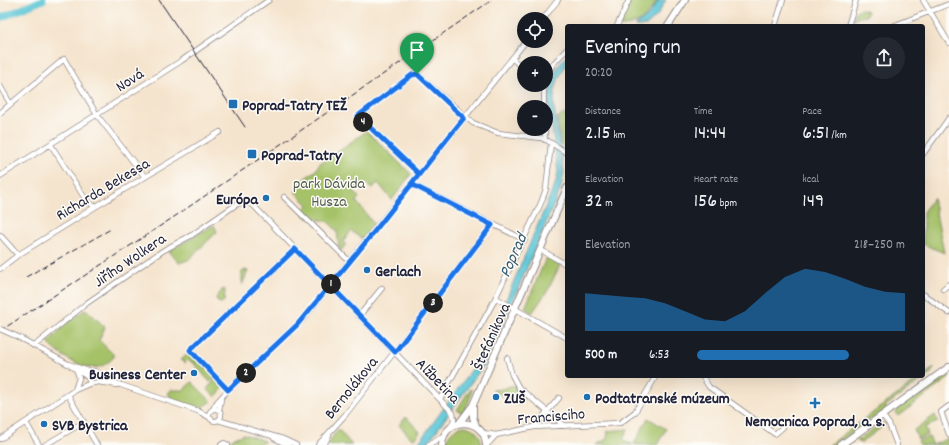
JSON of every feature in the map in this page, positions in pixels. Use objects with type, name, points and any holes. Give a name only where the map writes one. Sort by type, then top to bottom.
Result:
[{"type":"main road","points":[[669,24],[685,0]]},
{"type":"main road","name":"Štefánikova","points":[[460,422],[473,405],[514,307],[541,250],[565,193]]},
{"type":"main road","points":[[841,445],[949,367]]},
{"type":"main road","points":[[473,405],[473,417],[476,426]]},
{"type":"main road","points":[[442,445],[443,436],[451,426],[460,422],[469,423],[476,426],[482,432],[486,445]]},
{"type":"street","name":"Nová","points":[[0,176],[181,61],[269,0]]},
{"type":"street","points":[[549,12],[558,0]]},
{"type":"street","points":[[618,24],[629,0]]},
{"type":"street","points":[[776,24],[783,0]]},
{"type":"street","points":[[849,24],[856,0]]},
{"type":"street","points":[[923,0],[949,43]]},
{"type":"street","points":[[898,24],[949,4]]},
{"type":"street","points":[[210,418],[212,410],[228,390],[297,325],[520,48]]},
{"type":"street","points":[[553,64],[565,51]]},
{"type":"street","points":[[512,58],[517,63]]},
{"type":"street","points":[[0,113],[64,59],[97,115],[145,177]]},
{"type":"street","points":[[419,174],[358,116],[412,75],[417,74],[464,118],[491,131],[545,140],[565,151]]},
{"type":"street","points":[[0,86],[11,105]]},
{"type":"street","points":[[925,151],[949,118]]},
{"type":"street","name":"Richarda Bekessa","points":[[0,270],[18,255],[95,206],[220,132]]},
{"type":"street","points":[[440,399],[496,298],[525,240],[546,189],[553,144]]},
{"type":"street","points":[[51,145],[86,200],[95,206]]},
{"type":"street","points":[[411,184],[525,240]]},
{"type":"street","points":[[284,197],[349,261]]},
{"type":"street","name":"Alžbetina","points":[[244,202],[253,205],[444,403],[453,413],[454,420],[451,426]]},
{"type":"street","name":"Jiřího Wolkera","points":[[34,346],[82,307],[136,269],[164,250],[192,235],[237,204],[244,202]]},
{"type":"street","name":"Bernolákova","points":[[318,445],[352,406],[395,352],[492,225]]},
{"type":"street","points":[[0,235],[18,255]]},
{"type":"street","points":[[228,390],[190,350],[295,249]]},
{"type":"street","points":[[541,250],[565,264]]},
{"type":"street","points":[[943,289],[949,284]]},
{"type":"street","points":[[360,316],[382,288]]},
{"type":"street","points":[[925,295],[949,313]]},
{"type":"street","points":[[496,298],[565,337]]},
{"type":"street","points":[[0,329],[68,364],[90,372],[96,371],[100,376],[121,385],[198,411],[210,418],[231,422],[296,445]]},
{"type":"street","points":[[507,358],[516,383],[528,397],[565,426]]},
{"type":"street","points":[[68,364],[89,380],[121,385]]},
{"type":"street","points":[[75,390],[79,378],[76,370]]},
{"type":"street","points":[[0,439],[89,380],[90,372]]},
{"type":"street","points":[[98,382],[100,376]]},
{"type":"street","name":"Francisciho","points":[[482,432],[496,434],[534,427],[614,424],[624,421],[637,409],[655,378]]},
{"type":"street","points":[[703,378],[709,387],[775,434],[783,427]]},
{"type":"street","points":[[68,395],[97,445]]},
{"type":"street","points":[[534,427],[548,412],[558,398]]},
{"type":"street","points":[[218,420],[221,399]]},
{"type":"street","points":[[949,406],[941,412],[949,434]]},
{"type":"street","points":[[198,411],[212,410],[220,412],[231,422]]},
{"type":"street","points":[[883,416],[897,445]]},
{"type":"street","points":[[44,445],[84,422]]},
{"type":"street","points":[[26,423],[39,445]]},
{"type":"street","points":[[258,431],[288,445]]},
{"type":"street","name":"Bernolákova","points":[[324,445],[330,431]]},
{"type":"street","name":"Francisciho","points":[[486,445],[496,434]]},
{"type":"street","points":[[428,445],[443,436]]},
{"type":"street","points":[[220,445],[224,443],[228,445]]},
{"type":"green space","points":[[630,0],[658,0],[650,12],[642,20],[632,24],[619,24]]},
{"type":"green space","points":[[861,9],[868,11],[867,15],[854,19],[856,11]]},
{"type":"green space","points":[[565,115],[565,148],[561,145],[557,118]]},
{"type":"green space","name":"park Dávida Husza","points":[[367,131],[411,174],[392,200],[378,183],[371,189],[366,182],[354,191],[359,198],[356,201],[374,224],[362,239],[351,231],[343,242],[346,244],[341,251],[339,249],[337,231],[327,221],[307,218],[302,211],[308,205],[295,192],[301,187],[300,182],[316,170],[319,164]]},
{"type":"green space","points":[[933,198],[944,253],[925,245],[925,209]]},
{"type":"green space","points":[[214,225],[217,232],[188,260],[179,263],[169,251]]},
{"type":"green space","points":[[546,258],[560,265],[548,290],[532,313],[525,308]]},
{"type":"green space","points":[[245,270],[248,271],[242,285],[242,272]]},
{"type":"green space","points":[[223,289],[225,290],[224,301],[221,303],[218,302],[216,298]]},
{"type":"green space","points":[[84,310],[87,310],[105,327],[99,340],[114,355],[111,360],[105,364],[92,368],[85,367],[72,361],[59,353],[49,344],[49,341],[66,324]]},
{"type":"green space","points":[[190,352],[215,378],[210,382],[195,365],[195,362],[193,363],[188,360],[185,363],[182,360],[180,361]]},
{"type":"green space","points":[[935,367],[925,378],[925,374]]},
{"type":"green space","points":[[949,372],[949,378],[898,416],[896,413],[900,407]]},
{"type":"green space","points":[[920,378],[924,378],[886,406],[886,409],[834,445],[829,445]]},
{"type":"green space","points":[[216,379],[223,389],[215,397],[207,389]]},
{"type":"green space","points":[[192,382],[211,401],[201,408],[172,399],[168,393],[171,390],[183,390]]},
{"type":"green space","points":[[513,385],[525,398],[519,405],[492,390],[502,389]]},
{"type":"green space","points":[[470,389],[472,390],[469,401],[463,413],[457,410]]},
{"type":"green space","points":[[935,415],[938,422],[925,427],[928,435],[918,439],[914,430]]},
{"type":"green space","points":[[406,417],[420,432],[413,440],[399,425]]},
{"type":"green space","points":[[648,418],[666,429],[657,445],[635,445],[634,444]]},
{"type":"green space","points":[[882,423],[886,424],[861,443],[856,441]]},
{"type":"green space","points":[[465,426],[472,428],[477,432],[482,445],[446,445],[450,434],[454,430]]},
{"type":"green space","points":[[338,429],[352,445],[327,445]]},
{"type":"green space","points":[[628,429],[623,439],[633,445],[596,445],[607,439],[608,431]]},
{"type":"green space","points":[[244,434],[264,442],[258,445],[233,445],[230,440]]},
{"type":"green space","points":[[929,437],[933,445],[920,445],[918,441]]},
{"type":"green space","points":[[949,438],[949,445],[933,445]]},
{"type":"water","points":[[659,0],[666,0],[657,16],[648,24],[638,24],[649,15]]},
{"type":"water","points":[[565,58],[565,66],[556,86],[554,100],[564,172],[561,188],[517,291],[481,369],[426,445],[417,445],[478,361],[485,349],[556,182],[558,172],[553,134],[553,100],[548,100],[548,97],[549,92],[553,92],[553,78],[559,65]]},
{"type":"waterway","points":[[0,18],[43,0]]},
{"type":"tram line","points":[[159,0],[245,127]]},
{"type":"railway","points":[[0,331],[174,217],[492,0]]},
{"type":"railway","points":[[26,277],[111,229]]},
{"type":"place","name":"Poprad-Tatry TEŽ","points":[[233,104]]},
{"type":"place","name":"Poprad-Tatry","points":[[252,154]]},
{"type":"place","name":"Európa","points":[[266,198]]},
{"type":"place","name":"Gerlach","points":[[367,270]]},
{"type":"place","name":"Business Center","points":[[194,373]]},
{"type":"place","name":"ZUŠ","points":[[496,397]]},
{"type":"place","name":"Podtatranské múzeum","points":[[587,397]]},
{"type":"place","name":"Nemocnica Poprad, a. s.","points":[[815,403]]},
{"type":"place","name":"SVB Bystrica","points":[[44,424]]},
{"type":"route","points":[[417,74],[412,75],[358,116],[372,131],[419,174],[411,184],[413,186],[492,225],[456,275],[395,352],[330,285],[303,319],[228,390],[190,350],[295,249],[330,285],[390,211],[411,184],[464,118],[417,74]]},
{"type":"water label","name":"Poprad","points":[[512,255]]}]
